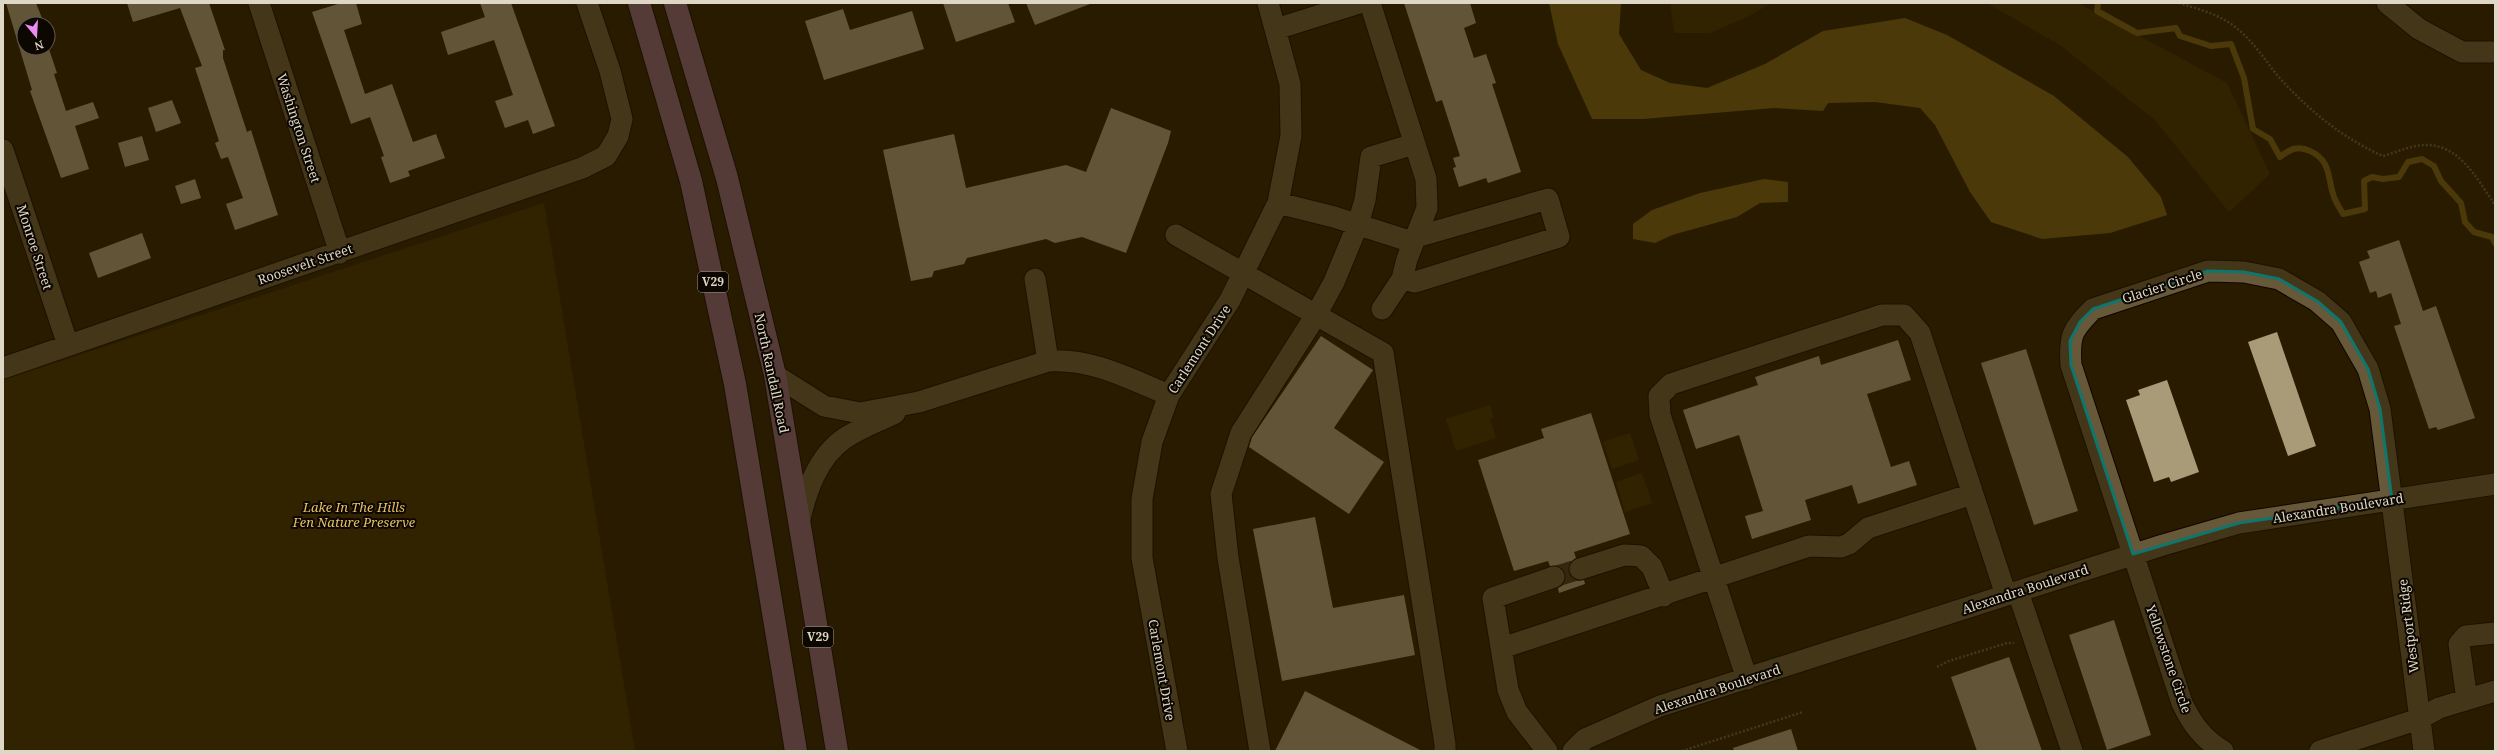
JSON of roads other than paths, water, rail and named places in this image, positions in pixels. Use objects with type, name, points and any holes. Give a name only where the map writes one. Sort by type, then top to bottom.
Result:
[{"type":"main road","name":"V29","points":[[639,3],[691,181],[734,376],[796,751]]},
{"type":"main road","name":"North Randall Road","points":[[675,3],[727,178],[775,375],[837,751]]},
{"type":"street","name":"Washington Street","points":[[259,3],[340,253]]},
{"type":"street","name":"Roosevelt Street","points":[[3,368],[340,253],[582,168],[606,156],[618,136],[622,119],[610,71],[587,3]]},
{"type":"street","name":"Carlemont Drive","points":[[1177,751],[1142,558],[1142,499],[1152,442],[1169,395],[1230,300],[1244,275],[1278,203],[1291,136],[1290,84],[1268,3]]},
{"type":"street","points":[[1276,29],[1359,3]]},
{"type":"street","points":[[1370,3],[1426,179],[1427,208],[1415,237],[1402,279],[1382,309]]},
{"type":"street","points":[[2387,3],[2418,29],[2462,52],[2495,52]]},
{"type":"street","points":[[1260,751],[1228,558],[1221,494],[1241,433],[1316,315],[1334,282],[1358,224],[1365,200],[1371,157],[1414,144]]},
{"type":"street","name":"Monroe Street","points":[[3,150],[68,345]]},
{"type":"street","points":[[1278,203],[1358,224],[1406,240],[1548,199],[1560,237],[1415,282],[1402,279]]},
{"type":"street","points":[[1176,234],[1244,275],[1383,352],[1445,751]]},
{"type":"street","name":"Glacier Circle","points":[[2133,554],[2071,364],[2070,341],[2080,322],[2093,309],[2208,271],[2244,272],[2279,279],[2317,301],[2341,322],[2368,369],[2380,409],[2392,500]]},
{"type":"street","points":[[1035,279],[1048,361]]},
{"type":"street","points":[[1747,679],[1660,415],[1658,396],[1671,384],[1882,315],[1904,315],[1920,333],[1972,494],[2072,751]]},
{"type":"street","points":[[775,375],[824,406],[860,413],[919,402],[1048,361],[1066,360],[1108,369],[1169,395]]},
{"type":"street","points":[[799,522],[804,499],[824,459],[845,438],[919,402]]},
{"type":"street","name":"Alexandra Boulevard","points":[[1573,751],[1585,739],[1660,706],[2133,554],[2239,523],[2495,484]]},
{"type":"street","points":[[1502,648],[1664,596],[1713,577],[1809,546],[1841,547],[1849,544],[1868,528],[1972,494]]},
{"type":"street","name":"Westport Ridge","points":[[2392,500],[2424,751]]},
{"type":"street","name":"Yellowstone Circle","points":[[2133,554],[2182,703],[2191,722],[2199,732],[2208,742],[2223,751]]},
{"type":"street","points":[[1580,569],[1624,555],[1642,556],[1652,567],[1664,596]]},
{"type":"street","points":[[1547,751],[1517,712],[1508,690],[1493,598],[1554,577]]},
{"type":"street","points":[[2467,699],[2459,644],[2466,636],[2495,632]]},
{"type":"street","points":[[2320,751],[2419,719],[2439,708],[2495,691]]},
{"type":"waterway","points":[[2098,3],[2097,11],[2137,33],[2176,28],[2180,36],[2211,46],[2231,44],[2244,78],[2253,129],[2270,139],[2280,157],[2287,152],[2298,148],[2306,149],[2317,155],[2322,160],[2328,171],[2335,199],[2343,214],[2365,209],[2364,181],[2372,177],[2383,179],[2399,177],[2408,162],[2422,159],[2434,166],[2441,181],[2461,203],[2465,222],[2474,232],[2492,237],[2495,243]]},
{"type":"tunnel","points":[[1554,577],[1580,569]]},
{"type":"park label","name":"Lake In The Hills Fen Nature Preserve","points":[[354,514]]}]
